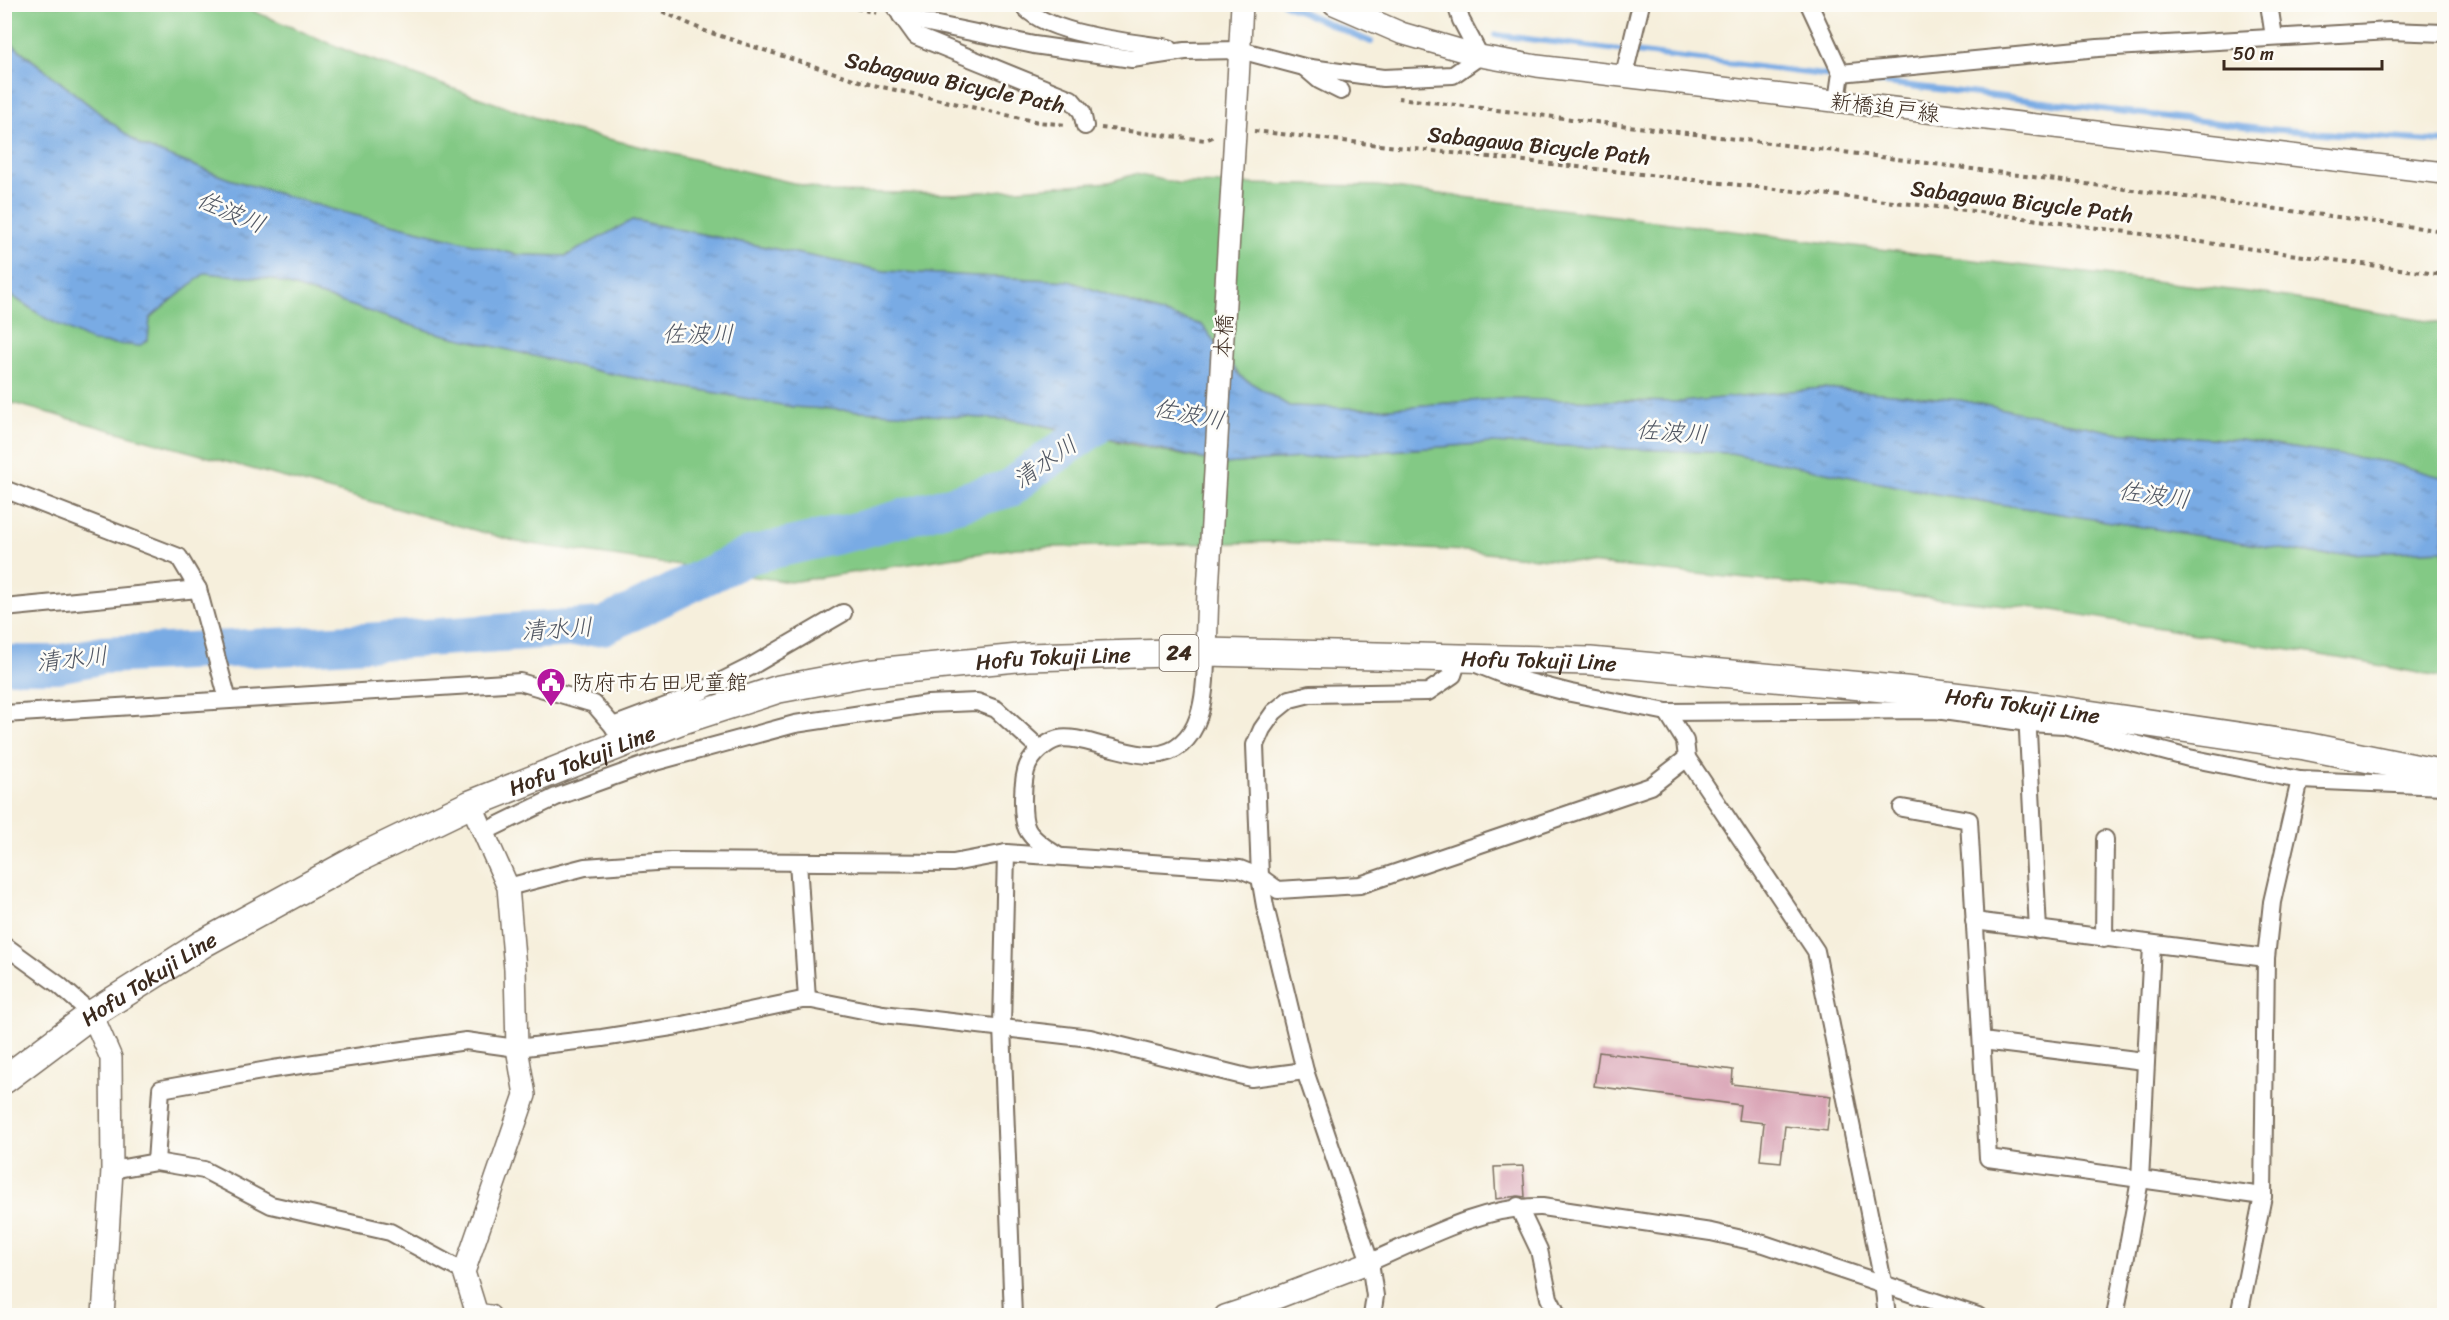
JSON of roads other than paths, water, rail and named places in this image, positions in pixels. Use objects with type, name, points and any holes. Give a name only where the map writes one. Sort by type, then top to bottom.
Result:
[{"type":"main road","name":"Hofu Tokuji Line","points":[[4,1080],[92,1014],[215,938],[359,858],[471,804],[618,735],[677,722],[779,689],[865,673],[1028,657],[1206,652],[1590,661],[1905,690],[2027,714],[2305,746],[2445,774]]},
{"type":"street","points":[[1022,4],[1025,9],[1051,24],[1094,36],[1185,51]]},
{"type":"street","name":"本橋","points":[[1206,652],[1242,4]]},
{"type":"street","name":"新橋迫戸線","points":[[1334,4],[1401,33],[1480,56],[1537,66],[2377,167],[2445,173]]},
{"type":"street","points":[[897,10],[923,22],[1034,45],[1132,59],[1185,51],[1240,50],[1304,67],[1383,78],[1453,75],[1480,56],[1461,20],[1456,4]]},
{"type":"street","points":[[1624,75],[1641,4]]},
{"type":"street","points":[[1809,4],[1841,73],[1837,101]]},
{"type":"street","points":[[2269,4],[2274,37]]},
{"type":"street","points":[[897,10],[916,36],[1071,99],[1082,112],[1085,126]]},
{"type":"street","points":[[1841,73],[2098,48],[2390,31],[2445,33]]},
{"type":"street","points":[[1304,67],[1319,80],[1341,91]]},
{"type":"street","points":[[4,489],[179,557],[201,597],[228,700]]},
{"type":"street","points":[[4,608],[201,597]]},
{"type":"street","points":[[4,714],[520,682],[594,704],[618,735],[750,667],[843,613]]},
{"type":"street","points":[[1059,857],[1040,844],[1027,829],[1023,789],[1027,766],[1040,749],[1058,739],[1082,741],[1152,755],[1172,751],[1190,735],[1200,715],[1206,689],[1206,652]]},
{"type":"street","points":[[1372,1316],[1375,1296],[1370,1262],[1305,1071],[1260,877],[1255,745],[1262,729],[1274,712],[1290,699],[1310,693],[1428,692],[1453,675],[1459,657],[1509,677],[1571,693],[1667,712],[1936,710],[2027,714],[2189,758],[2300,780],[2445,786]]},
{"type":"street","points":[[484,832],[556,797],[651,763],[795,724],[928,704],[976,702],[996,709],[1040,749]]},
{"type":"street","points":[[1667,712],[1685,741],[1687,758],[1816,951],[1887,1316]]},
{"type":"street","points":[[2027,714],[2038,930]]},
{"type":"street","points":[[508,887],[585,867],[671,861],[953,863],[1006,853],[1240,869],[1260,877],[1278,890],[1360,885],[1651,786],[1687,758]]},
{"type":"street","points":[[2239,1316],[2263,1196],[2266,958],[2272,902],[2300,780]]},
{"type":"street","points":[[464,1272],[525,1095],[517,1048],[515,969],[508,887],[471,804]]},
{"type":"street","points":[[1902,808],[1969,820],[1988,1158],[2263,1196]]},
{"type":"street","points":[[2104,939],[2105,839]]},
{"type":"street","points":[[1006,853],[1002,1026],[1013,1316]]},
{"type":"street","points":[[798,862],[807,999]]},
{"type":"street","points":[[1974,921],[2266,958]]},
{"type":"street","points":[[4,945],[59,985],[92,1014],[111,1058],[112,1170],[104,1316]]},
{"type":"street","points":[[2115,1316],[2140,1180],[2152,945]]},
{"type":"street","points":[[156,1162],[161,1089],[273,1069],[466,1041],[517,1048],[678,1026],[807,999],[883,1014],[1090,1038],[1251,1078],[1305,1071]]},
{"type":"street","points":[[1982,1041],[2145,1061]]},
{"type":"street","points":[[112,1170],[156,1162],[204,1170],[271,1205],[390,1232],[464,1272],[482,1315]]},
{"type":"street","points":[[1518,1206],[1539,1250],[1549,1298],[1558,1316]]},
{"type":"street","points":[[1225,1316],[1370,1262],[1489,1213],[1518,1206],[1542,1207],[1711,1232],[1764,1244],[1978,1316]]},
{"type":"water","name":"佐波川","points":[[4,38],[140,145],[229,179],[334,210],[518,255],[566,256],[632,220],[884,271],[1069,281],[1202,325],[1241,377],[1289,406],[1378,409],[1494,399],[1682,402],[1822,388],[1960,400],[2113,432],[2239,440],[2387,462],[2444,478],[2444,550],[2319,555],[1936,494],[1731,453],[1491,443],[1224,464],[1139,444],[1016,420],[793,407],[602,372],[429,331],[271,279],[205,273],[150,318],[148,340],[139,346],[93,342],[47,319],[5,291]]},
{"type":"waterway","points":[[1284,4],[1371,42]]},
{"type":"waterway","points":[[1495,35],[1840,77]]},
{"type":"waterway","points":[[1853,79],[2268,129],[2444,142]]},
{"type":"waterway","name":"清水川","points":[[4,664],[57,664],[103,655],[336,644],[603,626],[750,555],[856,531],[1011,488],[1126,405]]},
{"type":"place","name":"防府市右田児童館","points":[[551,708]]}]
